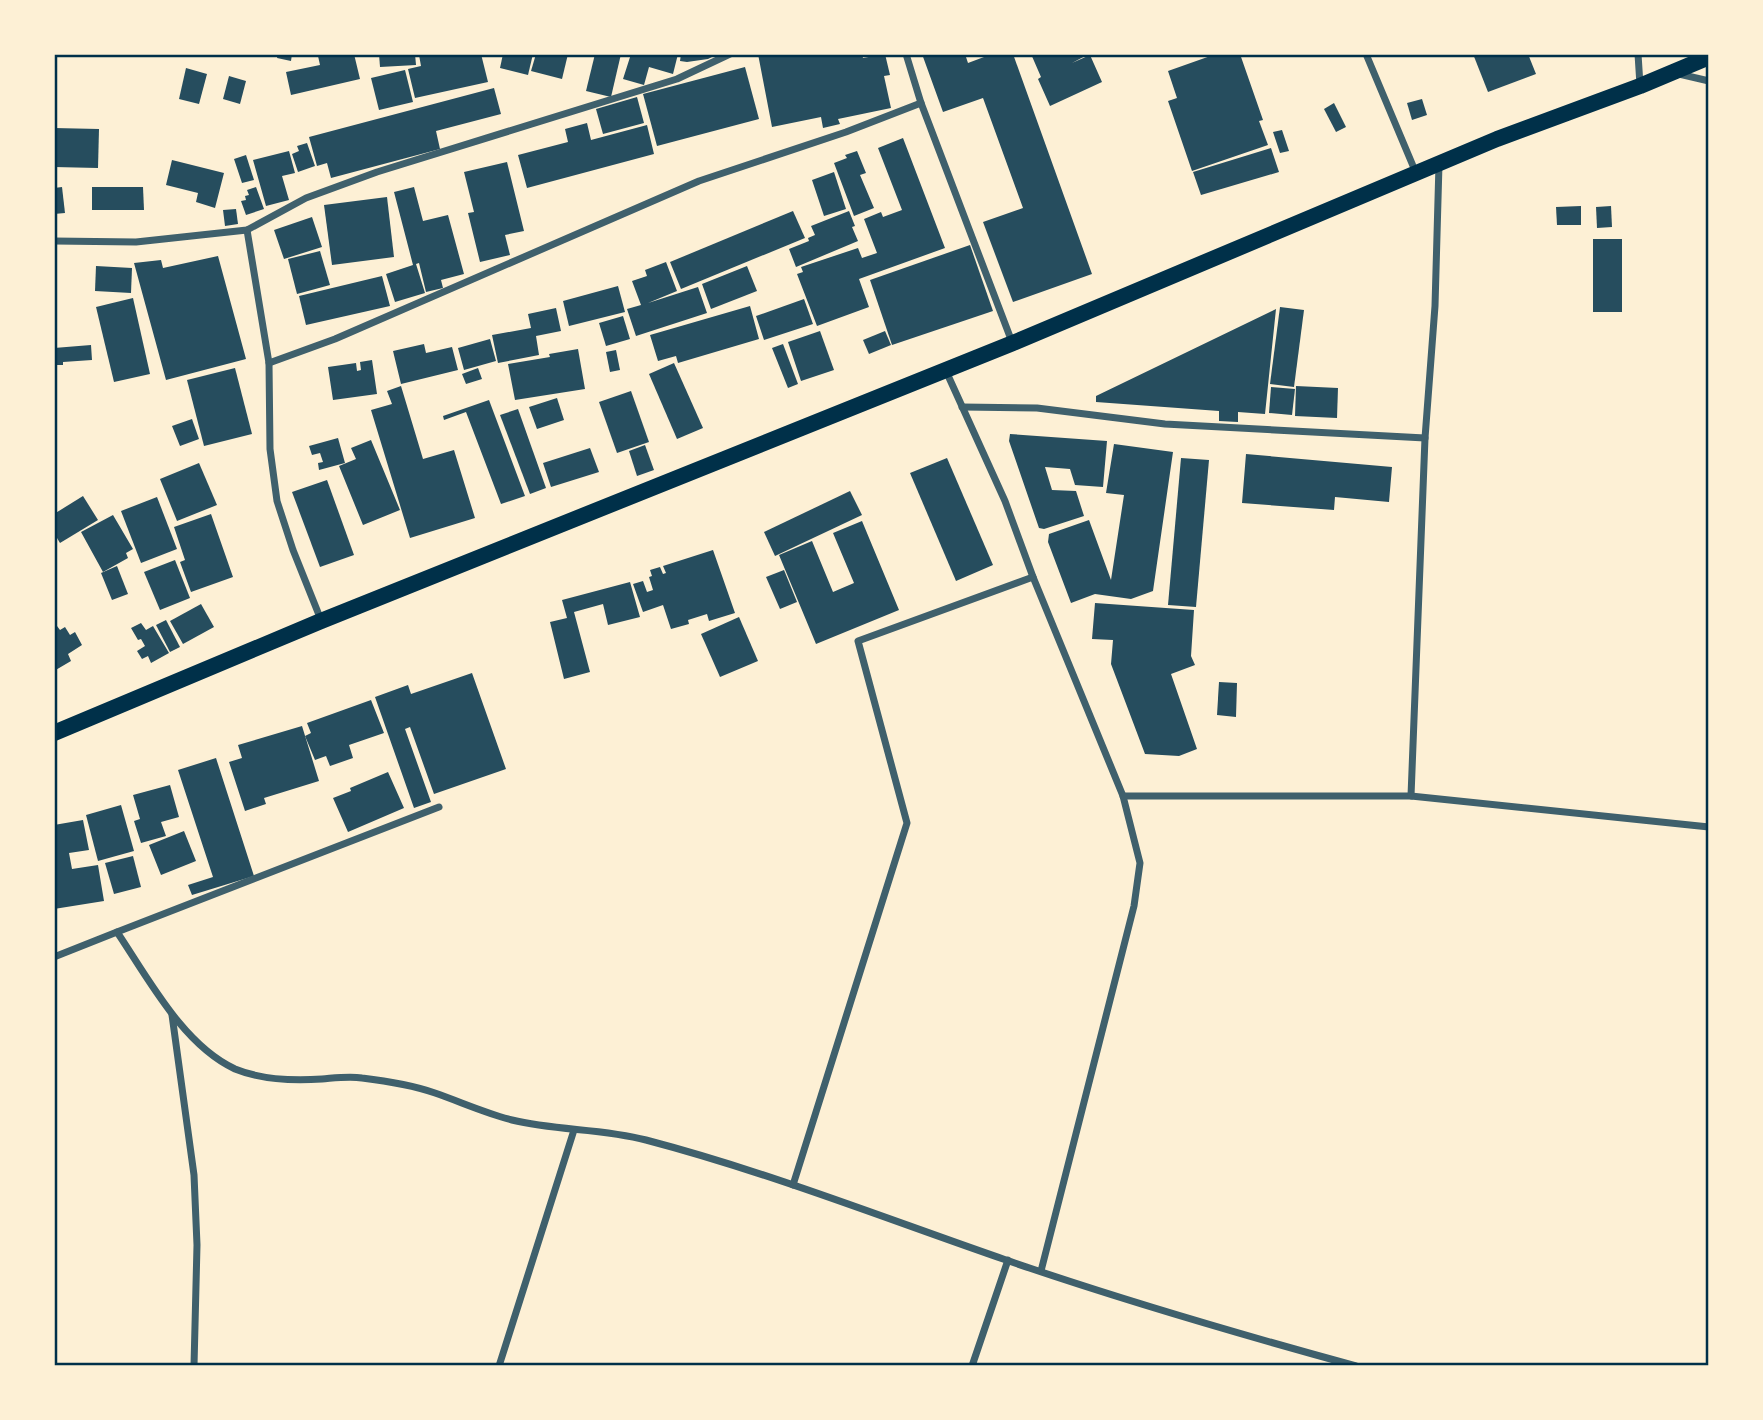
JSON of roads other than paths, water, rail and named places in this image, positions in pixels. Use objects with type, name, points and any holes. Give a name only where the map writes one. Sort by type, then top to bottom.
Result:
[{"type":"highway","points":[[54,733],[321,621],[1013,343],[1497,139],[1640,86],[1690,61],[1709,57]]},
{"type":"street","points":[[54,241],[136,242],[247,230],[306,198],[377,172],[677,79],[730,54]]},
{"type":"street","points":[[906,54],[921,103],[1013,343]]},
{"type":"street","points":[[1366,54],[1416,174]]},
{"type":"street","points":[[1638,54],[1640,86]]},
{"type":"street","points":[[1672,72],[1709,81]]},
{"type":"street","points":[[269,363],[335,339],[699,181],[846,132],[921,103]]},
{"type":"street","points":[[1411,796],[1439,164]]},
{"type":"street","points":[[247,230],[269,363],[270,449],[277,501],[321,621]]},
{"type":"street","points":[[946,370],[1005,501],[1124,796],[1140,863],[1134,906],[1041,1271]]},
{"type":"street","points":[[962,407],[1037,408],[1165,424],[1425,438]]},
{"type":"street","points":[[793,1185],[907,823],[858,642],[1034,576]]},
{"type":"street","points":[[1124,796],[1411,796],[1709,827]]},
{"type":"street","points":[[54,957],[439,807]]},
{"type":"street","points":[[117,932],[172,1014],[219,1060],[238,1070],[261,1077],[292,1080],[354,1076],[394,1082],[513,1121],[574,1130],[603,1131],[643,1139],[793,1185],[1008,1260],[1207,1325],[1356,1366]]},
{"type":"street","points":[[172,1014],[194,1175],[197,1245],[194,1366]]},
{"type":"street","points":[[499,1366],[574,1130]]},
{"type":"street","points":[[972,1366],[1008,1260]]}]
